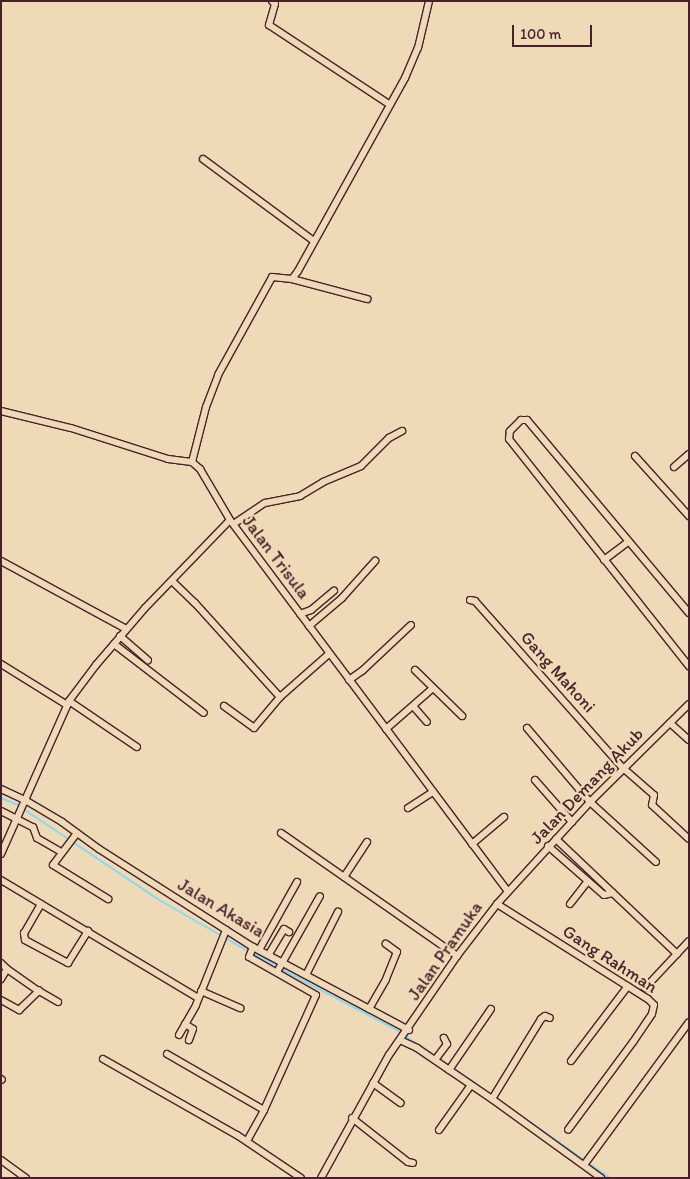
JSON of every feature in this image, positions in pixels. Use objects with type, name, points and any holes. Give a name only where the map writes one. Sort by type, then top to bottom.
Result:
[{"type":"street","points":[[272,1],[275,4],[270,25],[389,104]]},
{"type":"street","points":[[295,275],[405,78],[418,48],[429,1]]},
{"type":"street","points":[[203,159],[314,241]]},
{"type":"street","points":[[192,462],[211,391],[269,281],[274,276],[295,275],[367,299]]},
{"type":"street","points":[[1,411],[71,428],[168,458],[192,462],[204,474],[233,522],[265,503],[300,496],[323,482],[361,466],[389,438],[402,431]]},
{"type":"street","points":[[689,614],[527,420],[521,420],[510,431],[509,439],[689,666]]},
{"type":"street","points":[[674,467],[689,454]]},
{"type":"street","points":[[635,456],[689,516]]},
{"type":"street","name":"Jalan Trisula","points":[[1,854],[4,839],[25,801],[68,703],[126,629],[233,522],[329,654],[508,891]]},
{"type":"street","points":[[604,560],[629,541]]},
{"type":"street","points":[[309,626],[342,598],[375,560]]},
{"type":"street","points":[[1,561],[126,629]]},
{"type":"street","points":[[172,581],[195,603],[280,697]]},
{"type":"street","points":[[300,614],[311,610],[334,591]]},
{"type":"street","name":"Gang Mahoni","points":[[470,600],[475,601],[623,768],[654,795],[652,805],[689,839]]},
{"type":"street","points":[[349,680],[362,671],[411,625]]},
{"type":"street","points":[[120,636],[148,660]]},
{"type":"street","points":[[114,644],[204,713]]},
{"type":"street","points":[[224,706],[254,728],[280,697],[329,654]]},
{"type":"street","points":[[1,664],[68,703],[137,747]]},
{"type":"street","points":[[414,670],[462,716]]},
{"type":"street","points":[[386,729],[433,688]]},
{"type":"street","name":"Jalan Demang Akub","points":[[508,891],[590,802],[689,704]]},
{"type":"street","points":[[413,706],[428,722]]},
{"type":"street","points":[[671,721],[689,740]]},
{"type":"street","points":[[527,728],[590,802],[656,862]]},
{"type":"street","points":[[535,780],[572,822]]},
{"type":"street","name":"Jalan Akasia","points":[[1,789],[25,801],[76,833],[224,933],[253,950],[269,954],[369,1009],[452,1067],[472,1085],[494,1097],[586,1163],[602,1178]]},
{"type":"street","points":[[408,808],[433,792]]},
{"type":"street","points":[[1,811],[33,827],[37,838],[61,852]]},
{"type":"street","points":[[472,844],[504,817]]},
{"type":"street","points":[[76,833],[53,865],[108,899]]},
{"type":"street","points":[[281,833],[457,956]]},
{"type":"street","points":[[556,839],[677,954]]},
{"type":"street","points":[[344,877],[367,842]]},
{"type":"street","points":[[548,846],[604,895],[613,893]]},
{"type":"street","points":[[1,880],[198,998]]},
{"type":"street","points":[[570,904],[588,881]]},
{"type":"street","points":[[247,1142],[264,1110],[316,995],[276,972],[253,950],[297,882]]},
{"type":"street","name":"Jalan Pramuka","points":[[321,1178],[352,1118],[373,1083],[457,956],[508,891]]},
{"type":"street","points":[[276,972],[320,896]]},
{"type":"street","points":[[41,904],[24,933],[25,940],[68,963],[88,932]]},
{"type":"street","name":"Gang Rahman","points":[[497,904],[652,1002],[654,1010],[568,1130]]},
{"type":"street","points":[[306,975],[338,912]]},
{"type":"street","points":[[269,954],[284,929],[289,932]]},
{"type":"street","points":[[179,1035],[198,998],[224,933]]},
{"type":"street","points":[[645,988],[689,941]]},
{"type":"street","points":[[369,1009],[386,979],[397,952],[386,944]]},
{"type":"street","points":[[1,963],[39,991],[58,1002]]},
{"type":"street","points":[[1,979],[7,969]]},
{"type":"street","points":[[571,1061],[628,986]]},
{"type":"street","points":[[1,1000],[19,1010],[39,991]]},
{"type":"street","points":[[201,991],[240,1008]]},
{"type":"street","points":[[452,1067],[491,1009]]},
{"type":"street","points":[[494,1097],[541,1019],[545,1016],[550,1018]]},
{"type":"street","points":[[586,1163],[689,1022]]},
{"type":"street","points":[[185,1024],[193,1029],[188,1040]]},
{"type":"street","points":[[437,1058],[447,1044],[444,1038]]},
{"type":"street","points":[[167,1054],[264,1110]]},
{"type":"street","points":[[103,1059],[247,1142],[301,1178]]},
{"type":"street","points":[[373,1083],[401,1103]]},
{"type":"street","points":[[439,1130],[472,1085]]},
{"type":"street","points":[[352,1118],[408,1162],[413,1163]]},
{"type":"street","points":[[1,1160],[26,1178]]},
{"type":"waterway","points":[[1,798],[16,804],[161,901],[248,951]]},
{"type":"waterway","points":[[253,953],[277,966]]},
{"type":"waterway","points":[[281,969],[395,1029],[475,1083]]},
{"type":"waterway","points":[[505,1105],[610,1178]]}]
